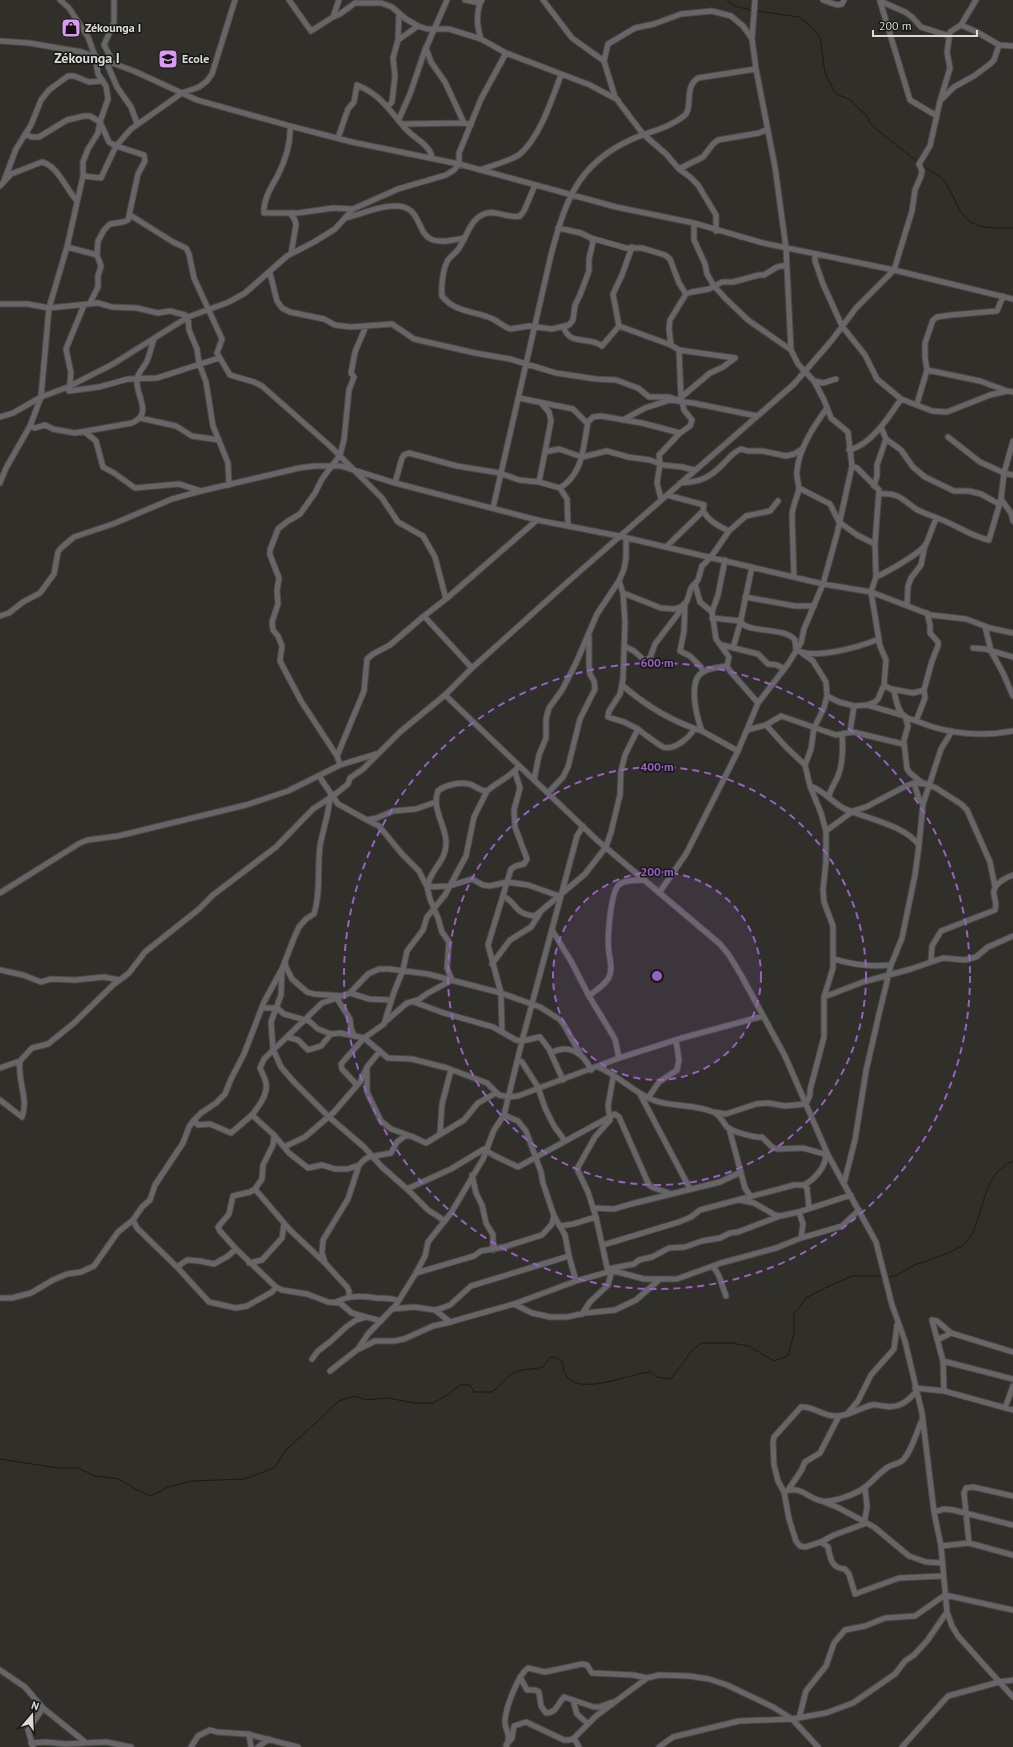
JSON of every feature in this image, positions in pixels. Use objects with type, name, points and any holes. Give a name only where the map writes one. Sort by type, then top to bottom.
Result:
[{"type":"street","points":[[0,483],[6,468],[30,426],[41,397],[49,308],[67,247],[82,176],[83,162],[88,149],[98,133],[108,99],[108,90],[98,74],[95,56],[88,37],[81,24],[69,8],[60,0]]},
{"type":"street","points":[[114,0],[114,22],[104,45],[110,56],[108,66],[118,87],[132,107],[137,124]]},
{"type":"street","points":[[82,176],[101,178],[116,146],[137,124],[182,94],[199,87],[207,81],[212,74],[235,0]]},
{"type":"street","points":[[289,0],[311,31],[357,2],[362,4],[381,3],[392,7],[418,26],[427,29],[448,28],[481,39],[506,53],[590,85],[618,100]]},
{"type":"street","points":[[333,17],[339,0]]},
{"type":"street","points":[[399,119],[410,94],[426,46],[447,0]]},
{"type":"street","points":[[465,0],[481,2],[477,21],[481,39]]},
{"type":"street","points":[[543,0],[572,38],[604,61]]},
{"type":"street","points":[[659,893],[686,854],[738,751],[758,703],[784,669],[801,643],[804,629],[823,584],[852,466],[848,432],[831,418],[814,381],[798,364],[791,350],[788,318],[786,248],[768,129],[756,69],[752,39],[755,0]]},
{"type":"street","points":[[823,0],[837,5],[842,4],[844,0]]},
{"type":"street","points":[[0,1068],[20,1061],[32,1048],[48,1044],[55,1040],[136,966],[146,952],[199,909],[213,895],[276,847],[313,809],[332,797],[348,784],[350,778],[363,769],[377,753],[412,721],[445,695],[472,668],[619,536],[794,384],[806,371],[856,308],[894,270],[912,211],[915,190],[921,176],[922,171],[919,164],[930,146],[940,101],[950,68],[947,52],[949,36],[952,29],[960,25],[976,0]]},
{"type":"street","points":[[879,1],[906,12],[921,27],[949,36]]},
{"type":"street","points":[[879,1],[910,100],[937,116]]},
{"type":"street","points":[[716,231],[716,215],[698,185],[643,134],[618,100],[604,61],[608,44],[630,30],[687,13],[712,11],[730,16],[743,26],[752,39]]},
{"type":"street","points":[[388,106],[392,99],[395,76],[394,58],[398,40],[399,13]]},
{"type":"street","points":[[960,25],[977,32],[999,45],[1013,46]]},
{"type":"street","points":[[398,40],[418,26]]},
{"type":"street","points":[[0,41],[29,43],[95,56],[134,71],[197,100],[228,110],[290,126],[459,164],[570,195],[649,215],[694,224],[716,231],[786,248],[894,270],[1013,299]]},
{"type":"street","points":[[940,101],[954,87],[974,76],[990,64],[994,60],[999,45]]},
{"type":"street","points":[[426,46],[431,62],[445,82],[464,123]]},
{"type":"street","points":[[0,417],[14,413],[41,397],[68,387],[113,364],[188,318],[245,293],[270,273],[280,261],[329,234],[353,209],[398,189],[446,175],[454,170],[459,164],[459,153],[481,98],[506,53]]},
{"type":"street","points":[[493,508],[558,228],[570,195],[587,172],[609,151],[643,134],[665,127],[685,115],[691,85],[698,78],[756,69]]},
{"type":"street","points":[[480,170],[517,155],[528,145],[548,108],[561,75]]},
{"type":"street","points":[[4,181],[16,149],[34,118],[41,100],[49,90],[64,77],[74,76],[89,82],[103,81]]},
{"type":"street","points":[[338,138],[348,109],[354,102],[357,85],[368,90],[388,106],[405,128],[430,151],[432,158]]},
{"type":"street","points":[[108,90],[118,87]]},
{"type":"street","points":[[25,134],[35,137],[39,136],[67,120],[90,116],[100,122],[109,142],[116,146],[144,155],[145,158],[138,174],[128,220],[112,223],[104,230],[97,243],[97,255],[101,266],[98,276],[98,287],[87,304],[66,349],[71,373],[68,387],[69,392],[137,378],[157,378],[199,363],[207,363],[219,358]]},
{"type":"street","points":[[402,124],[464,123],[471,125]]},
{"type":"street","points":[[290,126],[288,152],[279,174],[269,191],[263,211],[265,213],[290,213],[333,208],[353,209]]},
{"type":"street","points":[[679,169],[704,157],[715,142],[759,133],[768,129]]},
{"type":"street","points":[[0,186],[4,181],[19,170],[42,162],[50,165],[55,170],[77,201]]},
{"type":"street","points":[[535,185],[524,212],[520,216],[514,217],[489,212],[478,218],[446,265],[441,291],[446,300],[465,311],[494,319],[510,329],[535,327],[552,329],[564,328],[573,320],[575,305],[589,271],[593,242],[591,238]]},
{"type":"street","points":[[345,218],[387,207],[401,206],[416,214],[424,232],[431,239],[450,240],[464,238]]},
{"type":"street","points":[[290,213],[295,220],[296,225],[291,254]]},
{"type":"street","points":[[130,215],[173,242],[186,248],[190,254],[194,278],[222,339],[217,354],[230,375],[259,384],[340,455],[385,501],[398,522],[420,534],[435,557],[446,599]]},
{"type":"street","points":[[694,224],[694,240],[705,264],[707,274],[714,286],[748,320],[791,350]]},
{"type":"street","points":[[558,228],[581,233],[591,238],[626,248],[632,247],[657,251],[670,259],[679,283],[686,294]]},
{"type":"street","points":[[67,247],[97,255]]},
{"type":"street","points":[[619,326],[613,294],[622,275],[632,247]]},
{"type":"street","points":[[815,254],[815,261],[823,284],[842,326],[865,355],[877,379],[900,400],[917,404],[932,411],[947,412],[990,395],[1010,391]]},
{"type":"street","points":[[671,345],[669,330],[670,320],[686,294],[714,286],[722,282],[733,282],[764,275],[777,267],[787,265]]},
{"type":"street","points":[[270,273],[274,294],[282,308],[303,315],[324,319],[335,326],[392,324],[414,339],[504,358],[568,375],[616,380],[638,388],[647,397],[669,397],[757,416]]},
{"type":"street","points":[[917,404],[927,370],[925,343],[933,320],[937,317],[951,315],[997,312],[1003,296]]},
{"type":"street","points":[[0,304],[28,304],[49,308],[98,303],[112,307],[137,308],[158,313],[177,312],[183,314],[188,318],[189,330],[197,349],[199,363],[206,382],[210,415],[228,463],[229,485]]},
{"type":"street","points":[[340,765],[337,756],[301,701],[280,661],[282,646],[278,636],[273,630],[272,622],[278,604],[277,590],[279,578],[270,555],[270,550],[278,529],[300,514],[340,455],[344,440],[349,390],[354,377],[351,373],[351,369],[355,352],[366,326]]},
{"type":"street","points":[[564,328],[566,333],[571,338],[594,341],[602,346],[619,326]]},
{"type":"street","points":[[619,326],[671,345],[679,350],[736,358],[723,367],[710,373],[680,399],[670,400],[645,408],[623,420]]},
{"type":"street","points":[[30,426],[35,428],[45,425],[51,428],[71,432],[85,432],[132,423],[140,418],[143,410],[138,391],[137,378],[148,358],[154,339]]},
{"type":"street","points":[[661,499],[657,483],[660,464],[659,455],[692,423],[692,420],[684,410],[680,399],[679,350]]},
{"type":"street","points":[[927,370],[980,381],[1010,391]]},
{"type":"street","points":[[814,381],[823,383],[836,379]]},
{"type":"street","points":[[518,398],[576,410],[581,419],[588,422]]},
{"type":"street","points":[[849,450],[863,444],[881,427],[900,400]]},
{"type":"street","points":[[539,482],[551,421],[549,412],[541,403]]},
{"type":"street","points":[[794,577],[792,508],[799,488],[796,473],[799,457],[818,420],[827,408]]},
{"type":"street","points":[[560,488],[574,477],[582,457],[588,422],[593,417],[601,416],[623,420],[680,433]]},
{"type":"street","points":[[140,418],[176,426],[192,436],[219,440]]},
{"type":"street","points":[[881,427],[886,439],[901,450],[913,467],[925,477],[954,491],[969,491],[1000,501],[1012,513],[1013,521]]},
{"type":"street","points":[[85,432],[96,441],[103,467],[132,486],[139,488],[179,484],[201,491]]},
{"type":"street","points":[[948,437],[980,462],[1004,474],[1013,475]]},
{"type":"street","points":[[874,486],[877,480],[877,465],[886,439]]},
{"type":"street","points":[[880,494],[895,494],[908,501],[917,509],[953,524],[978,537],[989,540],[1000,501],[1004,474],[1013,441]]},
{"type":"street","points":[[680,483],[700,481],[711,475],[734,452],[741,449],[748,451],[762,451],[786,456],[794,454],[802,449]]},
{"type":"street","points":[[545,452],[559,450],[582,457],[607,451],[628,457],[650,460],[660,464],[694,470]]},
{"type":"street","points":[[395,484],[402,458],[404,455],[409,453],[457,466],[500,473],[519,480],[539,482],[560,488],[568,499],[568,524]]},
{"type":"street","points":[[0,616],[9,613],[23,602],[40,593],[54,574],[57,556],[61,548],[74,537],[113,524],[167,502],[201,491],[299,468],[332,465],[395,484],[537,520],[568,524],[752,566],[823,584],[872,592],[927,613],[966,619],[985,626],[1013,633]]},
{"type":"street","points":[[827,696],[839,702],[854,706],[867,705],[874,702],[878,698],[884,685],[886,660],[880,646],[872,592],[876,577],[875,544],[880,494],[879,490],[857,468],[852,466]]},
{"type":"street","points":[[799,488],[830,504],[839,522],[857,535],[875,544]]},
{"type":"street","points":[[666,547],[703,511],[704,505],[667,495]]},
{"type":"street","points":[[624,646],[634,650],[644,660],[650,658],[655,644],[685,604],[691,588],[698,580],[702,566],[711,557],[729,531],[746,516],[770,511],[778,501]]},
{"type":"street","points":[[703,511],[715,524],[729,531]]},
{"type":"street","points":[[907,605],[908,586],[911,578],[921,565],[925,545],[931,527],[937,518]]},
{"type":"street","points":[[337,756],[364,691],[367,659],[390,645],[446,599],[537,520]]},
{"type":"street","points":[[534,780],[539,755],[546,738],[546,719],[549,708],[562,690],[589,634],[596,614],[618,581],[624,569],[626,558],[626,538]]},
{"type":"street","points":[[876,577],[893,569],[925,545]]},
{"type":"street","points":[[725,560],[720,588],[712,615],[716,639],[729,657],[727,666],[736,679],[758,703]]},
{"type":"street","points":[[733,648],[741,620],[752,566]]},
{"type":"street","points":[[618,581],[623,593],[625,622],[622,685],[620,694],[609,711],[608,717],[624,722],[638,729],[652,738],[661,747],[666,748],[686,740],[694,729]]},
{"type":"street","points":[[695,584],[699,600],[712,615],[741,620]]},
{"type":"street","points":[[623,593],[661,608],[674,609],[685,604]]},
{"type":"street","points":[[745,596],[795,606],[814,606]]},
{"type":"street","points":[[685,604],[684,631],[680,651],[690,656],[703,671]]},
{"type":"street","points":[[916,721],[925,698],[924,690],[938,646],[938,642],[930,633],[927,613]]},
{"type":"street","points":[[424,616],[472,668]]},
{"type":"street","points":[[741,620],[743,625],[747,627],[763,628],[793,638],[795,640],[796,650]]},
{"type":"street","points":[[985,626],[991,651],[1006,678],[1013,696]]},
{"type":"street","points":[[548,793],[563,777],[568,767],[580,719],[595,688],[589,666],[589,634]]},
{"type":"street","points":[[803,654],[848,650],[879,639]]},
{"type":"street","points":[[722,646],[758,654],[768,664],[777,665],[784,669]]},
{"type":"street","points":[[973,648],[1013,657]]},
{"type":"street","points":[[796,650],[813,661],[820,670],[826,682],[827,696],[824,708],[814,728],[811,749],[805,765]]},
{"type":"street","points":[[702,731],[695,704],[694,690],[703,671],[727,666]]},
{"type":"street","points":[[622,685],[655,708],[738,751]]},
{"type":"street","points":[[884,685],[913,693],[924,690]]},
{"type":"street","points":[[892,688],[899,709],[905,716],[908,726],[904,742],[907,769],[921,782],[928,784],[961,804],[967,810],[990,862],[995,887],[994,895],[997,902],[994,910],[940,931],[932,946],[931,961]]},
{"type":"street","points":[[445,695],[582,826],[720,944],[729,955],[741,975],[785,1056],[827,1154],[876,1242],[897,1321],[905,1341],[923,1419],[934,1512],[941,1546],[947,1612],[952,1626],[958,1636],[1013,1697]]},
{"type":"street","points":[[867,705],[905,716],[932,728],[981,735],[997,734],[1013,730]]},
{"type":"street","points":[[850,732],[854,706]]},
{"type":"street","points":[[747,730],[766,725],[781,716],[836,734],[853,732],[901,744],[904,742]]},
{"type":"street","points":[[766,725],[805,765],[810,786],[821,813],[826,831],[826,861],[823,890],[824,902],[833,926],[834,960],[824,997],[824,1037],[810,1090],[810,1096],[806,1104]]},
{"type":"street","points":[[503,896],[510,900],[514,907],[521,913],[535,916],[585,874],[606,847],[620,795],[621,771],[625,755],[638,729]]},
{"type":"street","points":[[844,1183],[855,1140],[866,1071],[891,965],[902,938],[915,875],[923,804],[928,784],[941,749],[952,731]]},
{"type":"street","points":[[828,796],[832,785],[839,774],[842,754],[842,734]]},
{"type":"street","points":[[0,893],[80,843],[88,840],[118,836],[246,805],[288,791],[340,765],[377,753]]},
{"type":"street","points":[[384,1024],[391,1000],[403,970],[408,948],[422,930],[427,917],[445,895],[466,856],[474,817],[487,791],[499,781],[515,772],[519,766]]},
{"type":"street","points":[[502,1032],[501,993],[492,964],[488,942],[511,869],[524,864],[527,859],[514,827],[514,810],[520,788],[515,772]]},
{"type":"street","points":[[320,775],[332,797],[338,804],[379,826],[402,854],[419,871],[427,887],[433,909],[438,918],[442,932],[449,942],[447,968],[452,980]]},
{"type":"street","points":[[826,831],[853,811],[866,807],[887,795],[914,783],[928,784]]},
{"type":"street","points":[[914,783],[918,799],[923,804]]},
{"type":"street","points":[[427,887],[432,872],[444,856],[446,843],[436,802],[438,791],[452,785],[468,784],[482,791],[487,791]]},
{"type":"street","points":[[810,786],[828,796],[842,807],[906,834],[918,845]]},
{"type":"street","points":[[0,1298],[12,1298],[31,1294],[53,1280],[67,1274],[81,1272],[94,1266],[118,1232],[133,1220],[142,1207],[150,1200],[155,1185],[183,1143],[189,1127],[194,1120],[225,1094],[299,927],[306,919],[314,914],[318,902],[320,847],[332,797]]},
{"type":"street","points":[[367,820],[377,818],[393,811],[416,809],[436,802]]},
{"type":"street","points":[[358,1349],[368,1334],[392,1309],[416,1273],[425,1256],[428,1242],[445,1221],[487,1151],[494,1130],[504,1115],[561,894],[577,836],[582,826]]},
{"type":"street","points":[[995,887],[1002,880],[1013,875]]},
{"type":"street","points":[[427,887],[450,886],[470,879],[483,885],[490,886],[507,882],[528,885],[561,894]]},
{"type":"street","points":[[590,996],[608,981],[610,974],[611,962],[608,952],[611,908],[616,888],[619,884],[628,881],[644,880]]},
{"type":"street","points":[[492,964],[510,940],[531,927],[540,913]]},
{"type":"street","points":[[552,930],[590,996],[604,1024],[615,1039],[619,1058]]},
{"type":"street","points":[[824,997],[911,969],[931,961],[943,958],[965,960],[976,957],[988,947],[1013,936]]},
{"type":"street","points":[[285,960],[288,973],[299,986],[307,992],[336,997],[350,1019],[354,1036]]},
{"type":"street","points":[[834,960],[858,965],[891,965]]},
{"type":"street","points":[[282,968],[282,986],[277,1008],[271,1022],[273,1049],[281,1067],[329,1117],[364,1147],[428,1210],[445,1221]]},
{"type":"street","points":[[194,1120],[198,1125],[210,1124],[231,1133],[252,1115],[262,1101],[266,1091],[266,1084],[260,1068],[261,1064],[273,1049],[287,1038],[322,1003],[350,993],[368,974],[389,968],[452,980],[501,993],[540,1008],[559,1019],[564,1025],[581,1055],[587,1061],[591,1070]]},
{"type":"street","points":[[0,970],[23,975],[41,982],[51,979],[75,980],[102,977],[119,980]]},
{"type":"street","points":[[357,1085],[340,1066],[349,1053],[364,1038],[384,1024],[401,1006],[406,1003],[414,1002],[452,980]]},
{"type":"street","points":[[350,993],[355,996],[369,999],[391,1000]]},
{"type":"street","points":[[414,1002],[493,1028],[511,1038],[522,1041],[540,1037],[544,1039],[563,1080]]},
{"type":"street","points":[[262,1008],[277,1008],[284,1014],[305,1019],[318,1029],[331,1034],[340,1033],[364,1038],[388,1058],[412,1059],[451,1070],[487,1083],[496,1093],[509,1097],[518,1096],[538,1087],[591,1070],[619,1058],[763,1016]]},
{"type":"street","points":[[287,1038],[298,1040],[308,1050],[321,1046],[331,1034]]},
{"type":"street","points":[[648,1098],[659,1082],[677,1070],[679,1060],[676,1041]]},
{"type":"street","points":[[551,1053],[562,1048],[581,1055]]},
{"type":"street","points":[[284,1146],[299,1141],[329,1117],[357,1085],[367,1067],[380,1051]]},
{"type":"street","points":[[518,1060],[522,1062],[538,1087],[552,1123],[565,1141]]},
{"type":"street","points":[[0,1100],[22,1118],[25,1105],[19,1073],[20,1061]]},
{"type":"street","points":[[367,1067],[367,1092],[381,1121],[391,1129],[424,1143],[452,1129],[464,1120],[478,1103],[496,1093]]},
{"type":"street","points":[[598,1067],[613,1074],[640,1094],[665,1104],[678,1104],[726,1114],[756,1104],[768,1103],[785,1106],[806,1104]]},
{"type":"street","points":[[440,1134],[442,1104],[451,1070]]},
{"type":"street","points":[[582,1314],[590,1302],[608,1285],[611,1274],[608,1270],[596,1217],[578,1171],[578,1167],[595,1137],[610,1120],[608,1106],[613,1074]]},
{"type":"street","points":[[640,1094],[690,1189]]},
{"type":"street","points":[[713,1112],[729,1128],[755,1138],[762,1137],[778,1149],[802,1148],[827,1154]]},
{"type":"street","points":[[407,1189],[451,1169],[483,1149],[518,1167],[615,1114],[619,1117],[649,1185],[672,1194]]},
{"type":"street","points":[[252,1115],[308,1168],[325,1165],[342,1169],[358,1165],[365,1159],[372,1156],[391,1153],[397,1142],[408,1135]]},
{"type":"street","points":[[504,1115],[518,1121],[523,1126],[536,1157],[554,1216],[565,1235],[576,1281]]},
{"type":"street","points":[[729,1128],[745,1188],[751,1197]]},
{"type":"street","points":[[274,1135],[273,1145],[263,1165],[262,1179],[255,1189],[250,1192],[233,1196],[228,1217],[218,1228],[249,1263],[276,1287],[282,1290],[307,1294],[324,1301],[340,1303],[352,1313],[381,1321]]},
{"type":"street","points":[[603,1245],[691,1218],[700,1210],[794,1185],[804,1186],[812,1181],[818,1173],[825,1163],[827,1154]]},
{"type":"street","points":[[325,1264],[322,1253],[322,1240],[348,1199],[358,1165]]},
{"type":"street","points":[[593,1208],[614,1209],[720,1182],[741,1172]]},
{"type":"street","points":[[472,1176],[475,1190],[482,1205],[486,1223],[492,1235],[493,1250]]},
{"type":"street","points":[[804,1186],[809,1192],[809,1208]]},
{"type":"street","points":[[255,1189],[284,1224],[347,1287],[349,1296]]},
{"type":"street","points":[[330,1371],[358,1349],[375,1341],[404,1338],[425,1329],[514,1304],[608,1270],[634,1264],[639,1260],[652,1257],[669,1248],[685,1248],[702,1241],[720,1238],[758,1223],[799,1212],[851,1195]]},
{"type":"street","points":[[739,1200],[754,1203],[775,1215],[780,1216]]},
{"type":"street","points":[[608,1270],[644,1278],[677,1279],[713,1266],[776,1248],[801,1238],[842,1226],[859,1210]]},
{"type":"street","points":[[799,1212],[803,1224],[801,1238]]},
{"type":"street","points":[[416,1273],[474,1256],[481,1251],[493,1250],[542,1235],[552,1224],[554,1216]]},
{"type":"street","points":[[560,1226],[573,1224],[596,1217]]},
{"type":"street","points":[[133,1220],[137,1228],[177,1266],[207,1301],[236,1308],[247,1306],[272,1292],[276,1287]]},
{"type":"street","points":[[249,1263],[262,1260],[282,1238],[284,1224]]},
{"type":"street","points":[[177,1266],[187,1260],[214,1264],[228,1256],[236,1249]]},
{"type":"street","points":[[392,1309],[414,1307],[435,1310],[450,1305],[471,1286],[569,1256]]},
{"type":"street","points":[[713,1266],[719,1276],[726,1296]]},
{"type":"street","points":[[514,1304],[532,1313],[550,1317],[567,1317],[615,1310],[636,1300],[660,1279]]},
{"type":"street","points":[[333,1303],[349,1296],[389,1298],[398,1301]]},
{"type":"street","points":[[435,1310],[445,1319],[452,1322]]},
{"type":"street","points":[[312,1359],[318,1351],[346,1327],[356,1320],[367,1317]]},
{"type":"street","points":[[944,1391],[943,1361],[932,1320],[937,1321],[951,1333],[1013,1352]]},
{"type":"street","points":[[846,1415],[858,1401],[871,1375],[894,1349],[897,1321]]},
{"type":"street","points":[[937,1340],[951,1333]]},
{"type":"street","points":[[943,1361],[1013,1379]]},
{"type":"street","points":[[1005,1408],[1013,1386]]},
{"type":"street","points":[[916,1390],[944,1391],[1013,1410]]},
{"type":"street","points":[[866,1523],[834,1535],[821,1542],[805,1547],[798,1544],[789,1519],[786,1491],[778,1481],[774,1465],[774,1437],[802,1407],[809,1407],[820,1414],[839,1416],[846,1415],[871,1405],[888,1407],[900,1405],[908,1401],[916,1390]]},
{"type":"street","points":[[786,1491],[801,1471],[804,1464],[820,1453],[839,1416]]},
{"type":"street","points":[[822,1501],[841,1498],[865,1488],[888,1467],[904,1460],[910,1450],[923,1419]]},
{"type":"street","points":[[969,1543],[964,1490],[968,1486],[1013,1496]]},
{"type":"street","points":[[865,1488],[868,1507],[866,1523]]},
{"type":"street","points":[[786,1491],[806,1492],[839,1508],[878,1529],[909,1556],[926,1562],[943,1563]]},
{"type":"street","points":[[934,1512],[948,1509],[1013,1525]]},
{"type":"street","points":[[821,1542],[828,1546],[832,1564],[840,1569],[845,1569],[849,1574],[855,1594],[899,1578],[943,1576]]},
{"type":"street","points":[[941,1546],[969,1543],[1013,1555]]},
{"type":"street","points":[[799,1718],[806,1691],[826,1666],[834,1643],[845,1630],[869,1625],[885,1618],[915,1616],[945,1595],[1013,1610]]},
{"type":"street","points":[[659,1747],[673,1737],[739,1721],[792,1719],[836,1710],[865,1695],[895,1674],[904,1661],[914,1655],[927,1641],[947,1612]]},
{"type":"street","points":[[506,1746],[508,1734],[505,1720],[510,1700],[520,1677],[528,1668],[545,1672],[576,1664],[582,1664],[587,1665],[592,1673],[633,1675],[647,1678]]},
{"type":"street","points":[[0,1670],[25,1687],[43,1708],[85,1742]]},
{"type":"street","points":[[506,1746],[512,1738],[514,1726],[526,1722],[538,1726],[564,1740],[574,1738],[588,1724],[647,1678],[659,1675],[689,1676],[709,1679],[742,1691],[792,1719],[818,1747]]},
{"type":"street","points":[[520,1677],[526,1690],[535,1690],[538,1692],[541,1706],[546,1713],[554,1712],[564,1697],[599,1707],[620,1699]]},
{"type":"street","points":[[902,1747],[948,1696],[999,1682],[1013,1680]]},
{"type":"street","points":[[573,1700],[577,1714],[588,1724]]},
{"type":"street","points":[[43,1708],[28,1730],[32,1745],[46,1742],[65,1744],[85,1742],[96,1745],[117,1744],[131,1747]]},
{"type":"street","points":[[191,1747],[198,1736],[208,1731],[249,1734],[298,1747]]},
{"type":"street","points":[[249,1734],[251,1747]]},
{"type":"street","points":[[574,1738],[579,1747]]},
{"type":"street","points":[[258,1747],[269,1739]]},
{"type":"waterway","points":[[727,0],[734,6],[751,10]]},
{"type":"waterway","points":[[756,11],[799,17],[807,23],[820,37],[825,73],[835,93],[850,100],[865,114],[871,124],[917,161]]},
{"type":"waterway","points":[[922,165],[943,179],[961,212],[972,223],[979,226],[995,228],[1013,228]]},
{"type":"waterway","points":[[886,1277],[894,1276],[917,1264],[962,1246],[972,1233],[988,1187],[994,1176],[1002,1168],[1013,1161]]},
{"type":"waterway","points":[[0,1459],[58,1468],[78,1468],[95,1476],[119,1479],[137,1490],[151,1496],[168,1487],[192,1481],[245,1479],[274,1468],[285,1451],[339,1401],[355,1396],[366,1400],[388,1398],[414,1403],[433,1403],[446,1396],[460,1385],[470,1385],[474,1392],[492,1392],[507,1377],[514,1373],[521,1370],[543,1367],[549,1358],[554,1357],[562,1361],[565,1374],[572,1381],[581,1384],[605,1382],[651,1372],[656,1377],[671,1379],[693,1349],[702,1343],[731,1343],[749,1346],[774,1361],[788,1356],[794,1333],[794,1314],[806,1298],[852,1276],[883,1276]]},
{"type":"place","name":"Zékounga I","points":[[71,28]]},
{"type":"place","name":"Ecole","points":[[168,59]]},
{"type":"district","name":"Zékounga I","points":[[87,58]]}]
